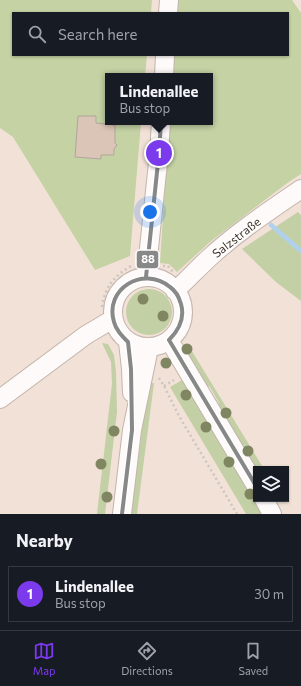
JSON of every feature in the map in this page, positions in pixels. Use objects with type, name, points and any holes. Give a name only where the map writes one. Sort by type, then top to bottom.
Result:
[{"type":"street","points":[[168,12],[169,0]]},
{"type":"street","points":[[164,73],[165,56]]},
{"type":"street","points":[[146,277],[161,125]]},
{"type":"street","name":"Salzstraße","points":[[175,291],[230,240],[257,219],[301,189]]},
{"type":"street","points":[[0,399],[86,335],[107,322],[112,314],[118,293],[126,285],[136,279],[146,277],[167,283],[181,300],[183,311],[177,332],[160,346],[149,348],[128,342],[120,334],[114,324],[107,322]]},
{"type":"street","points":[[169,340],[253,481]]},
{"type":"street","points":[[128,342],[131,369],[132,430]]},
{"type":"street","points":[[122,514],[132,430],[149,348]]},
{"type":"street","points":[[266,502],[272,514]]},
{"type":"path","points":[[107,322],[101,311],[104,296],[110,283],[120,272],[133,265]]},
{"type":"path","points":[[164,386],[179,416],[237,514]]},
{"type":"green space","points":[[0,0],[152,0],[151,12],[12,12],[12,56],[147,56],[145,73],[105,73],[105,125],[141,125],[130,256],[95,270],[13,137],[0,128]]},
{"type":"green space","points":[[177,0],[292,0],[301,13],[301,174],[211,241],[177,272],[169,264],[160,263],[169,125],[213,125],[213,73],[172,73],[174,56],[289,56],[289,12],[176,12]]},
{"type":"green space","points":[[298,212],[301,215],[301,301],[276,282],[242,249]]},
{"type":"green space","points":[[154,289],[166,295],[171,303],[171,321],[166,329],[158,334],[144,335],[132,329],[127,321],[126,307],[132,295],[140,290]]},
{"type":"green space","points":[[102,343],[108,344],[114,355],[117,412],[105,514],[97,514],[112,384],[111,362]]},
{"type":"green space","points":[[190,348],[262,466],[254,466],[218,411],[219,403],[210,387],[202,383],[183,350]]},
{"type":"green space","points":[[184,379],[253,494],[253,502],[258,502],[265,514],[246,514],[170,387]]},
{"type":"green space","points":[[148,383],[154,383],[137,514],[131,514]]},
{"type":"building","points":[[78,116],[96,116],[96,123],[115,125],[115,143],[117,145],[114,149],[114,155],[101,155],[101,159],[75,157]]},
{"type":"waterway","points":[[271,225],[301,251]]},
{"type":"transit line","name":"88","points":[[146,277],[161,125]]},
{"type":"transit line","name":"88","points":[[128,342],[121,335],[114,322],[112,310],[115,300],[120,291],[128,284],[138,280],[148,279],[159,281],[170,287],[176,292],[180,301],[182,319],[176,332],[169,340]]},
{"type":"transit line","name":"88","points":[[169,340],[253,481]]},
{"type":"transit line","name":"88","points":[[122,514],[132,430],[131,369],[128,342]]},
{"type":"place","name":"Lindenallee","points":[[159,153]]}]
